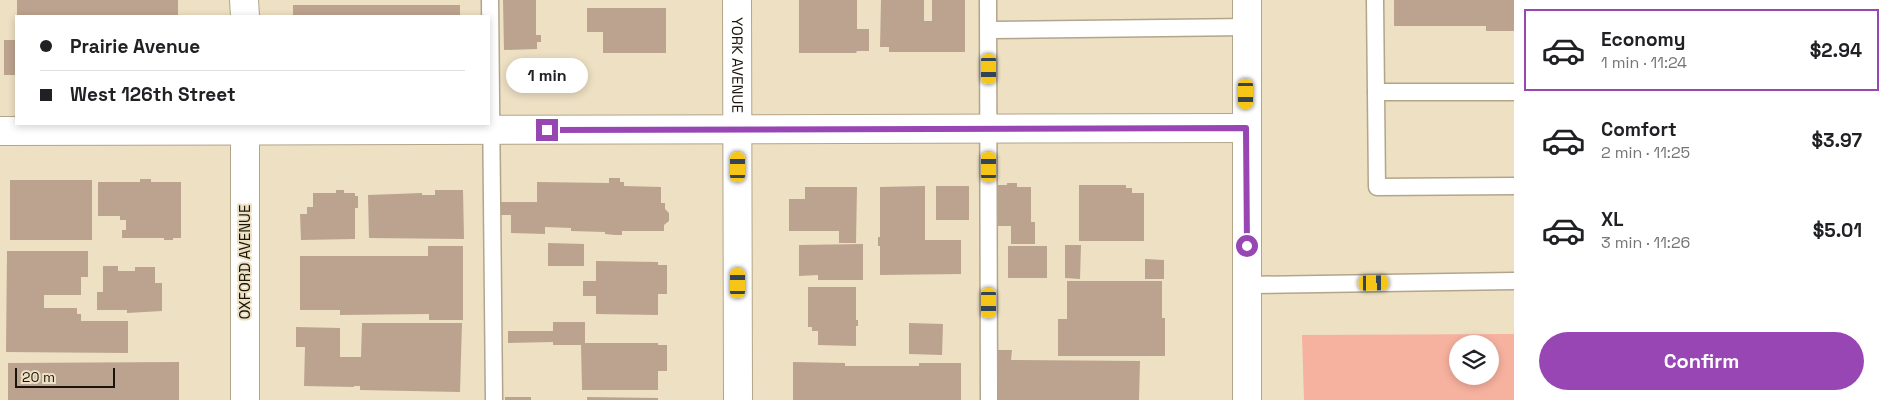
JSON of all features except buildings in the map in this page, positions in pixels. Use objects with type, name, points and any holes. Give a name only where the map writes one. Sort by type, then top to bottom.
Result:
[{"type":"street","points":[[244,0],[244,15]]},
{"type":"street","name":"YORK AVENUE","points":[[737,0],[738,400]]},
{"type":"street","points":[[1247,0],[1247,400]]},
{"type":"street","points":[[0,131],[245,127],[490,130],[1246,128]]},
{"type":"street","name":"OXFORD AVENUE","points":[[245,127],[246,400]]},
{"type":"lane","points":[[490,0],[494,400]]},
{"type":"lane","points":[[988,0],[989,400]]},
{"type":"lane","points":[[1375,0],[1377,187],[1514,186]]},
{"type":"lane","points":[[988,30],[1247,27]]},
{"type":"lane","points":[[1376,92],[1514,92]]},
{"type":"lane","points":[[1247,285],[1514,281]]},
{"type":"shaded area","points":[[1514,334],[1514,400],[1304,400],[1302,335]]},
{"type":"route","points":[[547,130],[1246,128],[1247,246]]}]
